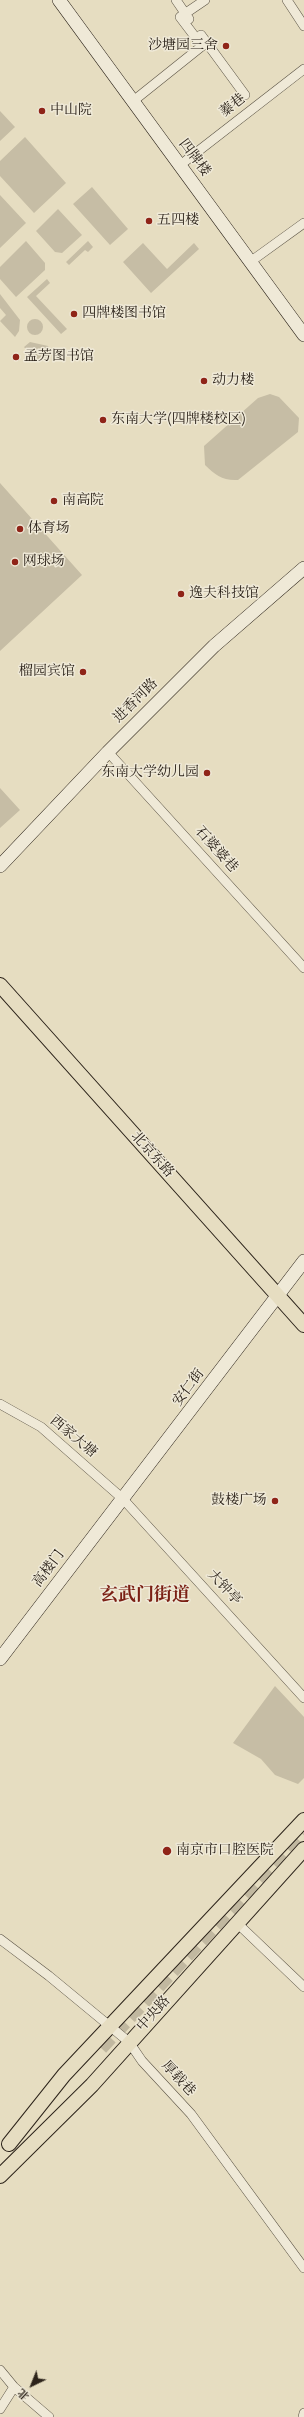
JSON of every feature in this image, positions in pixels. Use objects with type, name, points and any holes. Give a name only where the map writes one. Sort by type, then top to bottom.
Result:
[{"type":"main road","name":"北京东路","points":[[0,985],[304,1325]]},
{"type":"main road","name":"中央路","points":[[5,2149],[64,2075],[112,2027],[304,1820]]},
{"type":"main road","name":"中央路","points":[[0,2176],[92,2085],[129,2042],[304,1849]]},
{"type":"main road","name":"中央路","points":[[0,2168],[104,2052],[5,2149]]},
{"type":"street","name":"四牌楼","points":[[58,0],[304,336]]},
{"type":"street","points":[[176,0],[245,95]]},
{"type":"street","points":[[132,102],[202,46],[180,17],[205,0]]},
{"type":"street","points":[[287,0],[304,26]]},
{"type":"street","name":"蓁巷","points":[[179,166],[304,69]]},
{"type":"street","points":[[250,262],[304,223]]},
{"type":"street","name":"进香河路","points":[[0,866],[108,752],[214,646],[304,568]]},
{"type":"street","name":"石婆婆巷","points":[[108,752],[304,968]]},
{"type":"street","name":"安仁街","points":[[123,1499],[226,1366],[277,1295],[304,1261]]},
{"type":"street","name":"西家大塘","points":[[0,1404],[41,1427],[123,1499]]},
{"type":"street","name":"高楼门","points":[[0,1659],[123,1499]]},
{"type":"street","name":"大钟亭","points":[[123,1499],[304,1698]]},
{"type":"street","points":[[237,1923],[304,1987]]},
{"type":"street","name":"厚载巷","points":[[0,1939],[129,2042],[142,2061],[191,2114],[304,2268]]},
{"type":"street","points":[[0,2370],[14,2387],[49,2417]]},
{"type":"street","points":[[0,2409],[14,2387]]},
{"type":"street","points":[[303,2417],[304,2413]]},
{"type":"shaded area","points":[[0,111],[15,127],[0,141]]},
{"type":"shaded area","points":[[25,137],[66,183],[34,213],[0,176],[0,161]]},
{"type":"shaded area","points":[[92,187],[128,229],[110,245],[73,204]]},
{"type":"shaded area","points":[[0,195],[26,223],[0,248]]},
{"type":"shaded area","points":[[58,209],[82,235],[62,253],[55,252],[36,231]]},
{"type":"shaded area","points":[[26,241],[45,263],[45,270],[16,297],[0,279],[0,267]]},
{"type":"shaded area","points":[[88,241],[93,247],[88,252],[85,250],[69,265],[66,262]]},
{"type":"shaded area","points":[[143,243],[167,269],[194,243],[199,249],[151,293],[123,262]]},
{"type":"shaded area","points":[[47,279],[50,283],[36,296],[67,329],[61,334],[27,297]]},
{"type":"shaded area","points":[[0,294],[20,320],[19,331],[15,337],[0,321],[6,315],[0,308]]},
{"type":"shaded area","points":[[35,319],[41,321],[43,327],[41,333],[35,335],[29,333],[27,327],[29,321]]},
{"type":"shaded area","points":[[30,342],[48,346],[52,354],[46,359],[43,356],[36,361],[24,347]]},
{"type":"shaded area","points":[[270,394],[279,397],[299,418],[298,432],[238,480],[224,478],[212,472],[205,465],[204,446],[258,398]]},
{"type":"shaded area","name":"体育场","points":[[0,483],[82,575],[0,651]]},
{"type":"shaded area","points":[[0,788],[20,810],[0,828]]},
{"type":"shaded area","points":[[275,1686],[304,1717],[304,1778],[298,1784],[275,1775],[261,1759],[233,1743]]},
{"type":"tunnel","points":[[101,2048],[302,1832]]},
{"type":"place","name":"沙塘园三舍","points":[[226,46]]},
{"type":"place","name":"中山院","points":[[42,111]]},
{"type":"place","name":"五四楼","points":[[149,221]]},
{"type":"place","name":"四牌楼图书馆","points":[[74,314]]},
{"type":"place","name":"孟芳图书馆","points":[[16,357]]},
{"type":"place","name":"动力楼","points":[[204,381]]},
{"type":"place","name":"东南大学(四牌楼校区)","points":[[103,420]]},
{"type":"place","name":"南高院","points":[[54,501]]},
{"type":"place","name":"体育场","points":[[20,529]]},
{"type":"place","name":"网球场","points":[[15,562]]},
{"type":"place","name":"逸夫科技馆","points":[[181,594]]},
{"type":"place","name":"榴园宾馆","points":[[83,672]]},
{"type":"place","name":"东南大学幼儿园","points":[[207,773]]},
{"type":"place","name":"鼓楼广场","points":[[275,1501]]},
{"type":"place","name":"南京市口腔医院","points":[[167,1851]]},
{"type":"district","name":"玄武门街道","points":[[145,1596]]}]
